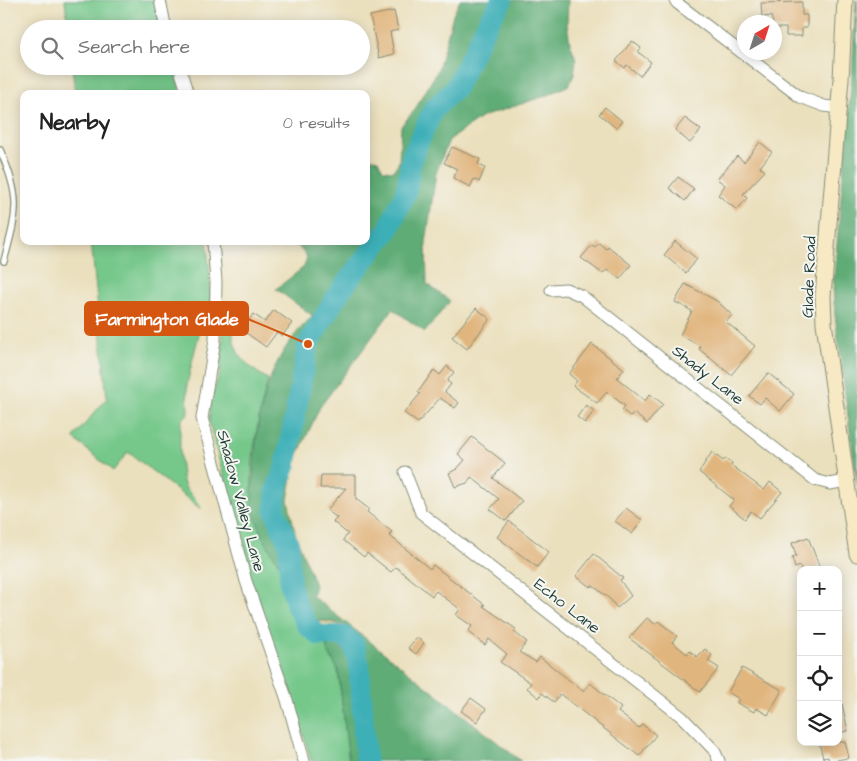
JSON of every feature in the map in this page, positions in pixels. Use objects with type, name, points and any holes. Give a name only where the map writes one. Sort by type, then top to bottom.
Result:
[{"type":"street","points":[[160,0],[164,20]]},
{"type":"street","points":[[675,0],[677,4],[800,97],[824,106],[839,108]]},
{"type":"street","name":"Glade Road","points":[[845,0],[839,108],[823,296],[824,323],[857,554]]},
{"type":"street","points":[[182,75],[187,90]]},
{"type":"street","name":"Shadow Valley Lane","points":[[213,245],[216,282],[216,340],[202,418],[246,581],[287,700],[304,761]]},
{"type":"street","name":"Shady Lane","points":[[551,290],[566,289],[582,296],[815,480],[830,484],[846,481]]},
{"type":"street","name":"Echo Lane","points":[[405,472],[421,513],[682,717],[714,750],[719,761]]},
{"type":"lane","points":[[0,150],[14,185],[16,213],[4,261]]},
{"type":"green space","points":[[65,0],[155,0],[159,20],[67,20]]},
{"type":"green space","points":[[460,0],[498,0],[481,28],[456,79],[432,106],[407,161],[404,190],[386,228],[339,290],[306,344],[284,462],[273,492],[273,511],[286,544],[287,577],[265,541],[254,511],[252,492],[256,442],[263,402],[268,383],[276,365],[298,331],[313,316],[276,289],[304,267],[307,257],[297,245],[370,245],[370,158],[378,160],[383,170],[393,171],[399,162],[401,126],[414,111],[438,70],[453,15]]},
{"type":"green space","points":[[504,0],[568,0],[567,24],[570,43],[576,59],[574,75],[569,85],[548,95],[482,117],[449,140],[436,173],[426,243],[427,284],[450,301],[425,332],[393,309],[320,407],[295,461],[288,500],[296,536],[315,585],[312,596],[521,761],[369,761],[366,665],[335,622],[314,620],[309,616],[297,596],[299,586],[295,563],[279,512],[278,491],[288,461],[312,344],[341,292],[391,230],[409,191],[415,163],[430,124],[436,113],[461,89],[486,33]]},
{"type":"green space","points":[[856,0],[857,486],[833,288],[852,76]]},
{"type":"green space","points":[[73,75],[176,75],[180,90],[75,90]]},
{"type":"green space","points":[[91,245],[207,245],[212,303],[199,334],[192,362],[187,385],[188,414],[182,420],[180,433],[183,482],[201,509],[128,452],[113,471],[73,438],[107,398]]},
{"type":"green space","points":[[238,316],[233,333],[234,343],[240,356],[268,379],[253,456],[252,476],[255,514],[264,538],[286,574],[287,589],[300,623],[311,636],[327,645],[327,650],[338,669],[349,761],[311,761],[292,696],[250,577],[209,422],[210,402],[220,373],[223,332]]},
{"type":"green space","points":[[327,645],[337,645],[349,655],[363,761],[349,761],[338,670],[327,650]]},
{"type":"sand","points":[[498,0],[504,0],[486,33],[461,89],[436,113],[430,124],[415,163],[409,191],[391,230],[341,292],[312,344],[288,461],[278,491],[279,512],[289,540],[299,586],[297,596],[303,608],[314,620],[344,625],[354,633],[360,644],[366,665],[369,720],[369,761],[363,761],[349,655],[337,645],[327,645],[309,637],[297,621],[286,586],[286,544],[273,511],[274,489],[284,462],[306,344],[339,290],[386,228],[404,190],[407,161],[428,111],[456,79],[481,28]]},
{"type":"building","points":[[802,2],[802,15],[807,15],[807,28],[802,28],[802,36],[786,36],[786,28],[782,28],[782,15],[762,15],[761,3]]},
{"type":"building","points":[[394,11],[398,30],[390,32],[394,54],[379,58],[370,16]]},
{"type":"building","points":[[632,41],[641,48],[638,52],[651,62],[640,76],[627,65],[625,68],[616,61]]},
{"type":"building","points":[[605,107],[622,121],[616,128],[599,114]]},
{"type":"building","points":[[685,118],[701,130],[690,143],[675,130]]},
{"type":"building","points":[[760,142],[772,152],[760,167],[765,171],[743,194],[747,198],[737,210],[718,195],[725,185],[717,179],[737,156],[744,162]]},
{"type":"building","points":[[452,147],[480,159],[478,164],[485,168],[479,182],[474,179],[470,187],[453,178],[457,169],[444,163]]},
{"type":"building","points":[[678,177],[694,189],[685,201],[669,188]]},
{"type":"building","points":[[675,241],[697,259],[686,273],[664,255]]},
{"type":"building","points":[[599,243],[606,249],[608,246],[631,265],[620,279],[608,270],[602,273],[581,258],[592,245],[595,247]]},
{"type":"building","points":[[685,284],[717,301],[732,315],[726,322],[755,346],[731,375],[699,349],[700,346],[680,335],[692,311],[675,302]]},
{"type":"building","points":[[476,308],[490,319],[467,349],[452,337]]},
{"type":"building","points":[[274,310],[292,323],[282,336],[277,332],[266,347],[242,330],[253,314],[265,322]]},
{"type":"building","points":[[592,344],[624,369],[617,378],[645,401],[650,394],[663,404],[647,424],[634,413],[631,417],[622,410],[625,406],[607,392],[597,403],[573,386],[577,381],[569,374]]},
{"type":"building","points":[[447,366],[454,372],[447,381],[451,384],[445,392],[459,403],[455,408],[440,398],[418,423],[404,413],[420,394],[418,392],[434,370],[440,375]]},
{"type":"building","points":[[768,373],[794,394],[780,411],[765,398],[760,404],[749,396]]},
{"type":"building","points":[[586,405],[594,411],[585,423],[577,417]]},
{"type":"building","points":[[472,437],[505,463],[493,478],[522,501],[506,521],[490,509],[499,499],[471,477],[467,483],[455,487],[449,473],[457,469],[465,460],[458,454]]},
{"type":"building","points":[[712,452],[723,461],[725,458],[732,463],[731,465],[764,490],[770,482],[782,492],[760,518],[751,511],[745,519],[729,506],[734,500],[699,472]]},
{"type":"building","points":[[321,475],[356,475],[356,499],[369,509],[367,512],[392,532],[389,535],[430,569],[433,565],[485,605],[483,606],[516,629],[514,632],[527,642],[519,652],[536,662],[540,657],[583,691],[590,683],[621,708],[618,712],[639,728],[642,724],[656,735],[639,756],[560,694],[554,702],[542,693],[539,698],[527,688],[531,683],[500,662],[507,654],[489,639],[485,645],[468,632],[472,626],[456,615],[460,609],[436,591],[432,596],[396,567],[391,572],[367,553],[364,557],[343,540],[348,534],[333,522],[337,518],[327,510],[346,488],[320,488]]},
{"type":"building","points":[[626,508],[642,520],[632,534],[615,521]]},
{"type":"building","points":[[509,521],[549,552],[537,567],[497,537]]},
{"type":"building","points":[[808,537],[819,566],[797,566],[795,568],[792,558],[796,556],[792,543]]},
{"type":"building","points":[[594,554],[623,578],[620,580],[631,596],[617,608],[610,599],[592,585],[590,587],[576,576]]},
{"type":"building","points":[[647,618],[655,624],[658,621],[677,636],[672,642],[687,654],[690,651],[697,657],[705,649],[712,655],[708,661],[719,668],[700,692],[629,638]]},
{"type":"building","points":[[417,637],[424,643],[416,654],[408,648]]},
{"type":"building","points":[[742,668],[782,690],[768,715],[756,708],[754,712],[737,703],[739,699],[728,692]]},
{"type":"building","points":[[471,698],[486,709],[477,722],[461,711]]},
{"type":"building","points":[[842,704],[848,731],[842,732]]},
{"type":"building","points":[[842,742],[845,742],[849,758],[829,761],[828,757],[823,758],[820,746],[842,746]]},
{"type":"waterway","points":[[366,761],[359,665],[354,645],[343,636],[319,635],[308,626],[297,607],[290,583],[289,545],[275,511],[276,491],[286,465],[308,344],[340,291],[388,230],[406,192],[412,157],[433,110],[456,87],[488,22],[502,0]]},
{"type":"place","name":"Farmington Glade","points":[[308,344]]}]
